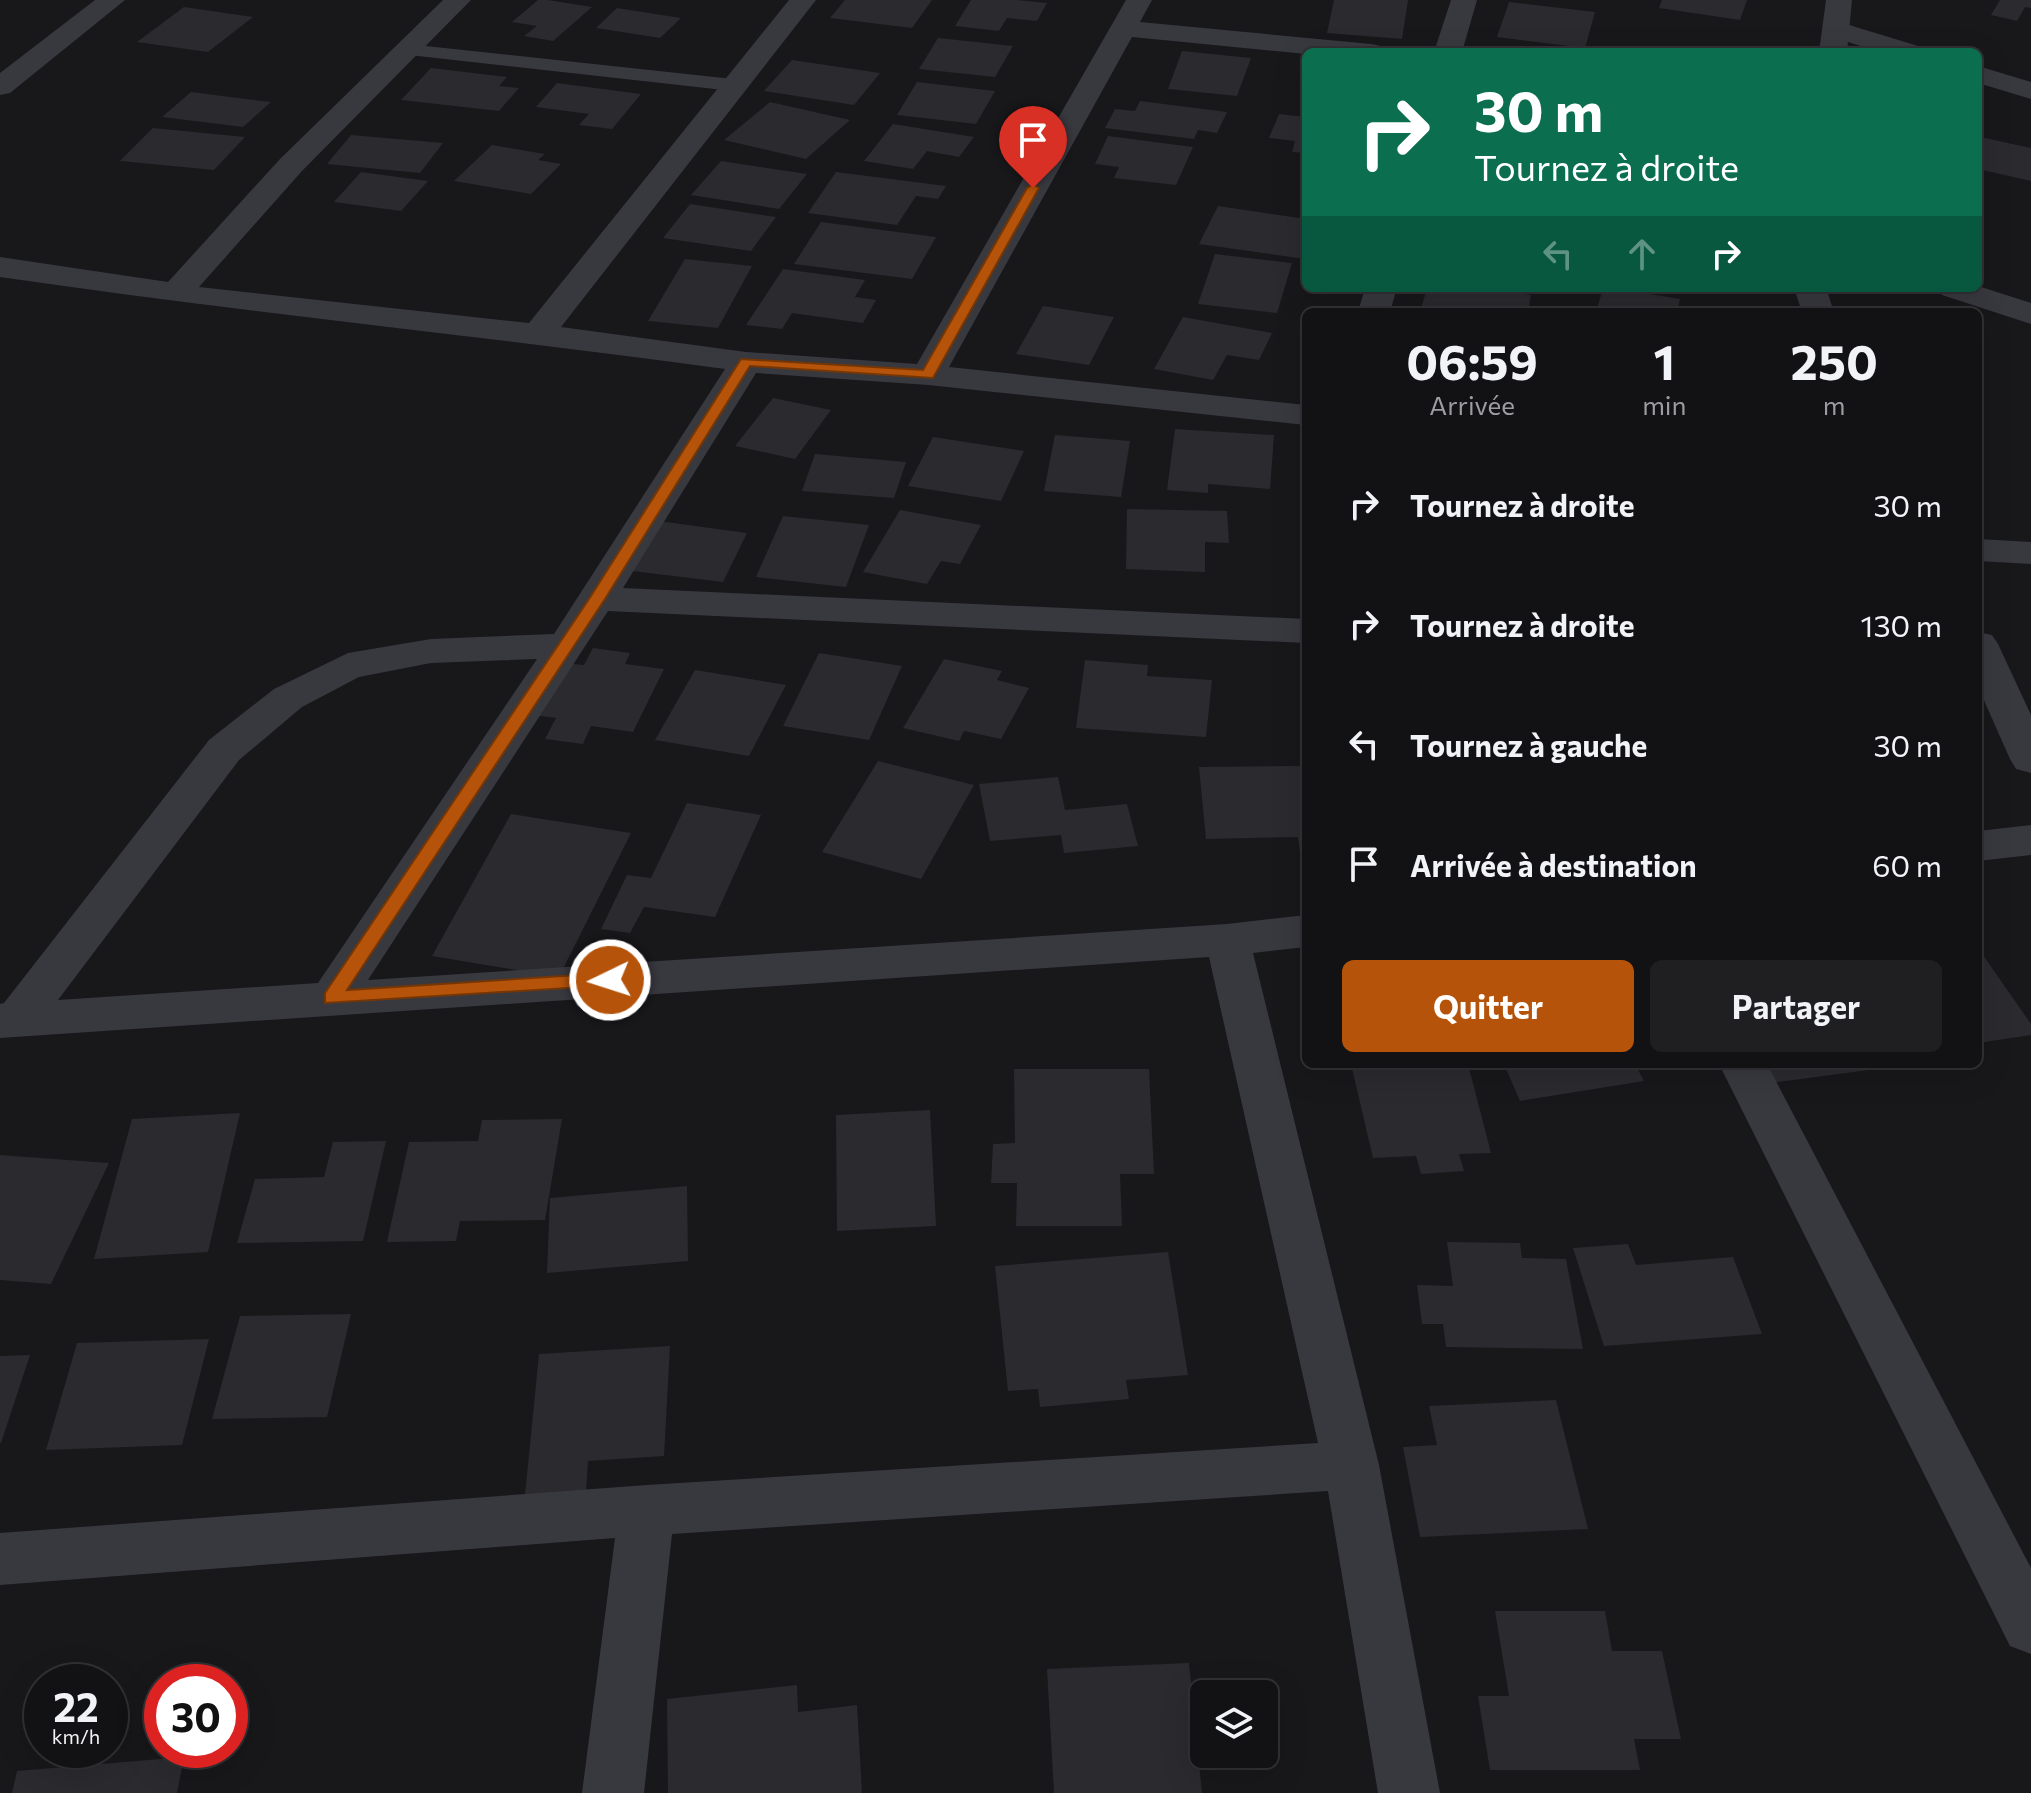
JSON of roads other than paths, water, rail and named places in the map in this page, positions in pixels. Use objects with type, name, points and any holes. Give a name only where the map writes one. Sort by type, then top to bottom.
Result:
[{"type":"street","points":[[0,87],[112,0]]},
{"type":"street","points":[[176,293],[291,165],[458,0]]},
{"type":"street","points":[[538,334],[803,0]]},
{"type":"street","points":[[928,375],[1139,0]]},
{"type":"street","points":[[1449,48],[1464,0]]},
{"type":"street","points":[[1839,0],[1835,41],[1881,48]]},
{"type":"street","points":[[1123,28],[1330,48]]},
{"type":"street","points":[[1982,75],[2031,91]]},
{"type":"street","points":[[0,267],[176,293],[538,334],[746,362],[928,375],[1302,415]]},
{"type":"street","points":[[1965,292],[2031,314]]},
{"type":"street","points":[[332,998],[597,599],[746,362]]},
{"type":"street","points":[[1982,550],[2031,553]]},
{"type":"street","points":[[597,599],[1302,631]]},
{"type":"street","points":[[9,1021],[224,750],[288,698],[348,666],[431,651],[565,646]]},
{"type":"street","points":[[1982,653],[2031,759]]},
{"type":"street","points":[[1982,846],[2031,840]]},
{"type":"street","points":[[9,1021],[1227,940],[1302,931]]},
{"type":"street","points":[[1227,940],[1351,1465],[1409,1793]]},
{"type":"street","points":[[1745,1068],[2031,1627]]},
{"type":"street","points":[[0,1559],[647,1510],[1351,1465]]},
{"type":"street","points":[[613,1793],[647,1510]]},
{"type":"lane","points":[[407,50],[733,85]]}]
